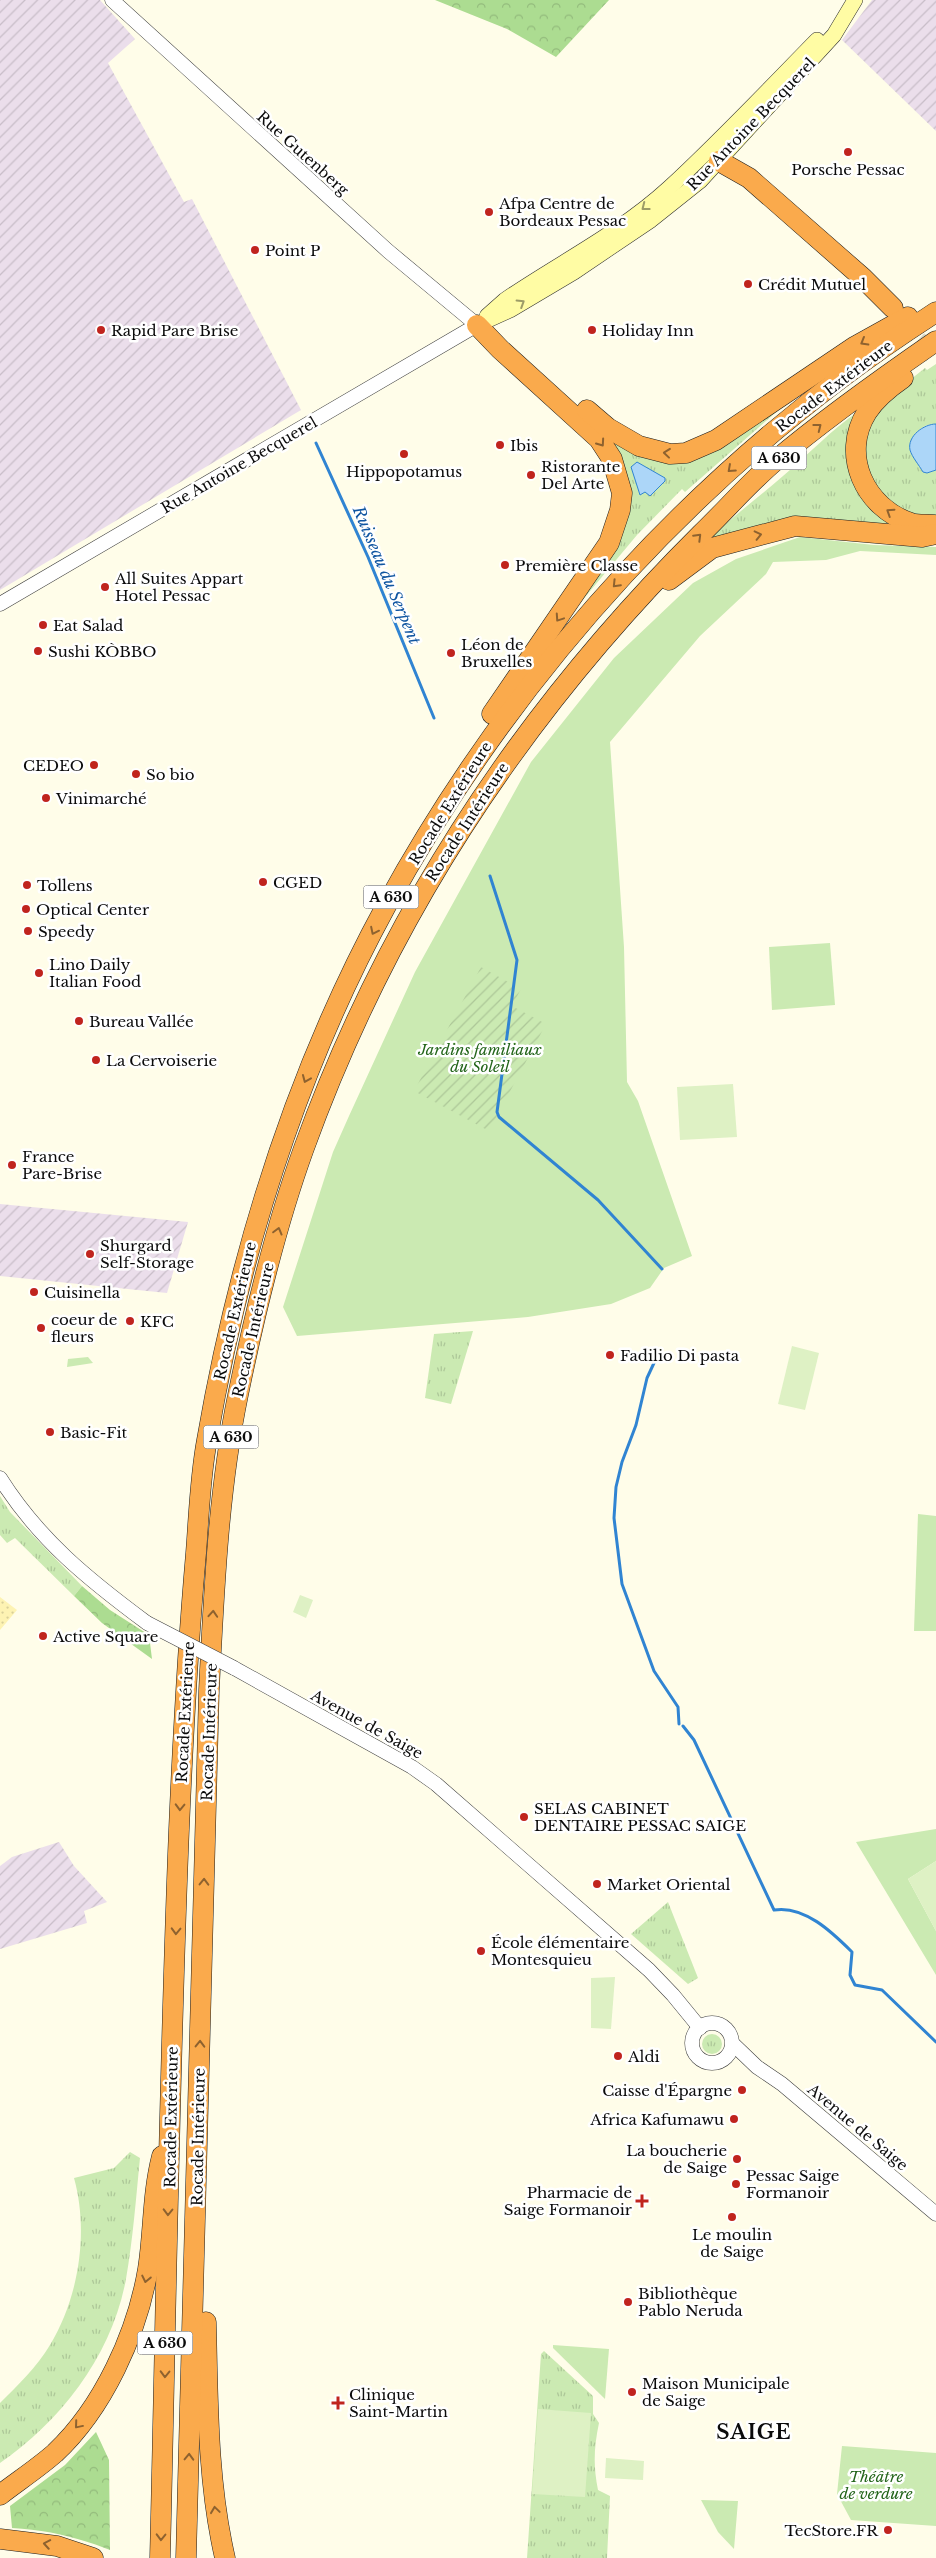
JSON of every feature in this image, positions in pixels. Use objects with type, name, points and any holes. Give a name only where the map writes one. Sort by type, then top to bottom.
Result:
[{"type":"highway","points":[[714,156],[749,178],[864,278],[890,311]]},
{"type":"highway","points":[[477,325],[509,342],[608,428],[640,446],[656,452],[686,453],[716,440],[854,348],[936,299]]},
{"type":"highway","name":"Rocade Extérieure","points":[[160,2558],[170,2128],[186,1671],[205,1448],[232,1314],[268,1188],[302,1088],[335,1011],[386,906],[455,792],[500,726],[552,658],[612,589],[697,501],[783,422],[936,312]]},
{"type":"highway","points":[[455,792],[489,718],[608,543],[620,510],[622,493],[612,459],[599,439],[500,349],[477,325]]},
{"type":"highway","name":"Rocade Intérieure","points":[[186,2558],[209,1690],[214,1590],[226,1471],[237,1399],[266,1274],[283,1212],[321,1104],[364,1004],[404,924],[455,836],[503,765],[553,698],[640,597],[773,462],[875,383],[936,341]]},
{"type":"highway","points":[[936,354],[886,390],[867,412],[857,437],[857,458],[860,477],[872,498],[891,514],[912,524],[936,525]]},
{"type":"highway","points":[[640,597],[650,595],[712,548],[795,526],[922,537],[936,534]]},
{"type":"highway","points":[[0,2495],[55,2453],[94,2406],[124,2352],[142,2298],[148,2269],[155,2184],[170,2128]]},
{"type":"highway","points":[[195,2250],[205,2286],[210,2472],[215,2515],[225,2558]]},
{"type":"highway","points":[[0,2539],[57,2546],[93,2558]]},
{"type":"main road","name":"Rue Antoine Becquerel","points":[[477,325],[510,310],[631,234],[700,181],[714,156],[834,35],[855,0]]},
{"type":"street","name":"Rue Gutenberg","points":[[112,0],[388,251],[477,325]]},
{"type":"street","name":"Rue Antoine Becquerel","points":[[0,604],[477,325]]},
{"type":"street","name":"Avenue de Saige","points":[[0,1478],[29,1517],[68,1561],[100,1589],[147,1623],[395,1756],[436,1784],[649,1970],[673,1994],[700,2028]]},
{"type":"street","name":"Avenue de Saige","points":[[757,2067],[724,2060],[715,2064],[708,2063],[697,2056],[692,2042],[700,2028],[707,2024],[716,2024],[724,2027],[732,2038],[732,2044],[757,2067],[782,2084],[936,2214]]},
{"type":"street","points":[[724,2060],[730,2053],[732,2044]]},
{"type":"shaded area","points":[[0,0],[100,0],[135,39],[108,63],[184,202],[192,199],[301,410],[0,590]]},
{"type":"shaded area","points":[[872,0],[936,0],[936,131],[842,40]]},
{"type":"shaded area","points":[[0,1204],[188,1222],[167,1293],[0,1276]]},
{"type":"shaded area","points":[[59,1842],[74,1866],[107,1902],[84,1911],[87,1923],[0,1949],[0,1866],[12,1857]]},
{"type":"green space","points":[[435,0],[609,0],[556,57],[507,29]]},
{"type":"green space","points":[[936,364],[936,424],[925,426],[918,432],[913,440],[910,451],[923,472],[927,473],[936,470],[936,516],[905,513],[881,497],[863,462],[865,432],[891,395],[925,368],[927,370]]},
{"type":"green space","points":[[791,399],[685,492],[682,489],[637,535],[560,627],[619,533],[605,439],[658,457]]},
{"type":"green space","points":[[859,411],[850,443],[898,524],[709,539],[830,434]]},
{"type":"green space","points":[[800,537],[874,545],[936,547],[936,555],[860,551],[826,560],[773,562],[766,574],[700,636],[610,742],[624,947],[627,1082],[638,1101],[692,1256],[664,1268],[650,1288],[611,1304],[528,1317],[297,1336],[283,1307],[333,1152],[415,972],[531,762],[614,658],[693,583],[736,559]]},
{"type":"green space","points":[[830,943],[835,1005],[772,1010],[769,947]]},
{"type":"green space","name":"Jardins familiaux du Soleil","points":[[481,967],[521,989],[512,1006],[546,1024],[489,1131],[414,1091]]},
{"type":"green space","points":[[733,1084],[737,1137],[680,1140],[677,1087]]},
{"type":"green space","points":[[473,1331],[451,1404],[425,1398],[434,1334]]},
{"type":"green space","points":[[792,1346],[819,1353],[805,1410],[778,1404]]},
{"type":"green space","points":[[88,1357],[93,1363],[67,1367],[68,1359]]},
{"type":"green space","points":[[0,1496],[10,1512],[82,1586],[74,1596],[15,1538],[7,1543],[0,1535]]},
{"type":"green space","points":[[918,1514],[936,1516],[936,1631],[914,1631]]},
{"type":"green space","points":[[82,1586],[110,1610],[149,1635],[152,1659],[102,1623],[74,1596]]},
{"type":"green space","points":[[300,1595],[313,1600],[306,1618],[293,1612]]},
{"type":"green space","points":[[936,1829],[936,1861],[908,1879],[936,1931],[936,1975],[856,1842]]},
{"type":"green space","points":[[936,1861],[936,1931],[908,1879]]},
{"type":"green space","points":[[668,1902],[698,1978],[688,1984],[631,1934]]},
{"type":"green space","points":[[615,1977],[611,2029],[591,2028],[591,1978]]},
{"type":"green space","points":[[712,2034],[719,2037],[722,2044],[719,2051],[712,2054],[705,2051],[702,2044],[705,2037]]},
{"type":"green space","points":[[130,2152],[140,2158],[132,2234],[126,2279],[119,2307],[109,2334],[81,2383],[63,2406],[23,2446],[0,2463],[0,2403],[45,2353],[60,2326],[74,2285],[81,2242],[81,2220],[74,2178],[114,2168]]},
{"type":"green space","points":[[553,2345],[609,2349],[605,2399],[553,2348]]},
{"type":"green space","points":[[544,2351],[593,2396],[593,2414],[599,2423],[595,2456],[596,2481],[598,2490],[610,2496],[607,2558],[527,2558],[541,2354]]},
{"type":"green space","points":[[538,2409],[591,2413],[585,2497],[532,2494]]},
{"type":"green space","points":[[96,2432],[109,2460],[110,2550],[62,2535],[12,2528],[10,2506],[65,2465]]},
{"type":"green space","name":"Théâtre de verdure","points":[[842,2446],[936,2453],[936,2526],[851,2520],[837,2494]]},
{"type":"green space","points":[[606,2458],[644,2461],[643,2480],[605,2478]]},
{"type":"green space","points":[[701,2500],[738,2501],[734,2549],[718,2532]]},
{"type":"sand","points":[[0,1597],[17,1610],[0,1630]]},
{"type":"water","points":[[936,424],[936,470],[927,473],[923,472],[914,458],[910,445],[917,432],[926,426]]},
{"type":"water","points":[[637,462],[665,478],[665,481],[650,496],[645,492],[640,495],[631,467]]},
{"type":"waterway","name":"Ruisseau du Serpent","points":[[316,443],[368,557],[434,718]]},
{"type":"waterway","name":"Ruisseau du Serpent","points":[[490,876],[517,960],[497,1112],[499,1117],[598,1200],[662,1269]]},
{"type":"waterway","name":"Ruisseau du Serpent","points":[[654,1363],[647,1378],[636,1425],[622,1462],[616,1487],[614,1518],[622,1584],[654,1671],[678,1707],[679,1724]]},
{"type":"waterway","name":"Ruisseau du Serpent","points":[[683,1726],[694,1740],[774,1910],[785,1910],[807,1916],[836,1936],[852,1952],[850,1975],[855,1985],[882,1990],[936,2042]]},
{"type":"tunnel","points":[[895,321],[936,357]]},
{"type":"place","name":"Porsche Pessac","points":[[848,152]]},
{"type":"place","name":"Afpa Centre de Bordeaux Pessac","points":[[489,212]]},
{"type":"place","name":"Point P","points":[[255,250]]},
{"type":"place","name":"Crédit Mutuel","points":[[748,284]]},
{"type":"place","name":"Rapid Pare Brise","points":[[101,330]]},
{"type":"place","name":"Holiday Inn","points":[[592,330]]},
{"type":"place","name":"Ibis","points":[[500,445]]},
{"type":"place","name":"Hippopotamus","points":[[404,454]]},
{"type":"place","name":"Ristorante Del Arte","points":[[531,475]]},
{"type":"place","name":"Première Classe","points":[[505,565]]},
{"type":"place","name":"All Suites Appart Hotel Pessac","points":[[105,587]]},
{"type":"place","name":"Eat Salad","points":[[43,625]]},
{"type":"place","name":"Sushi KÒBBO","points":[[38,651]]},
{"type":"place","name":"Léon de Bruxelles","points":[[451,653]]},
{"type":"place","name":"CEDEO","points":[[94,765]]},
{"type":"place","name":"So bio","points":[[136,774]]},
{"type":"place","name":"Vinimarché","points":[[46,798]]},
{"type":"place","name":"CGED","points":[[263,882]]},
{"type":"place","name":"Tollens","points":[[27,885]]},
{"type":"place","name":"Optical Center","points":[[26,909]]},
{"type":"place","name":"Speedy","points":[[28,931]]},
{"type":"place","name":"Lino Daily Italian Food","points":[[39,973]]},
{"type":"place","name":"Bureau Vallée","points":[[79,1021]]},
{"type":"place","name":"La Cervoiserie","points":[[96,1060]]},
{"type":"place","name":"France Pare-Brise","points":[[12,1165]]},
{"type":"place","name":"Shurgard Self-Storage","points":[[90,1254]]},
{"type":"place","name":"Cuisinella","points":[[34,1292]]},
{"type":"place","name":"KFC","points":[[130,1321]]},
{"type":"place","name":"coeur de fleurs","points":[[41,1328]]},
{"type":"place","name":"Fadilio Di pasta","points":[[610,1355]]},
{"type":"place","name":"Basic-Fit","points":[[50,1432]]},
{"type":"place","name":"Active Square","points":[[43,1636]]},
{"type":"place","name":"SELAS CABINET DENTAIRE PESSAC SAIGE","points":[[524,1817]]},
{"type":"place","name":"Market Oriental","points":[[597,1884]]},
{"type":"place","name":"École élémentaire Montesquieu","points":[[481,1951]]},
{"type":"place","name":"Aldi","points":[[618,2056]]},
{"type":"place","name":"Caisse d'Épargne","points":[[742,2090]]},
{"type":"place","name":"Africa Kafumawu","points":[[734,2119]]},
{"type":"place","name":"La boucherie de Saige","points":[[737,2159]]},
{"type":"place","name":"Pessac Saige Formanoir","points":[[736,2184]]},
{"type":"place","name":"Pharmacie de Saige Formanoir","points":[[642,2201]]},
{"type":"place","name":"Le moulin de Saige","points":[[732,2217]]},
{"type":"place","name":"Bibliothèque Pablo Neruda","points":[[628,2302]]},
{"type":"place","name":"Maison Municipale de Saige","points":[[632,2392]]},
{"type":"place","name":"Clinique Saint-Martin","points":[[338,2403]]},
{"type":"place","name":"TecStore.FR","points":[[888,2530]]},
{"type":"district","name":"SAIGE","points":[[754,2432]]}]
